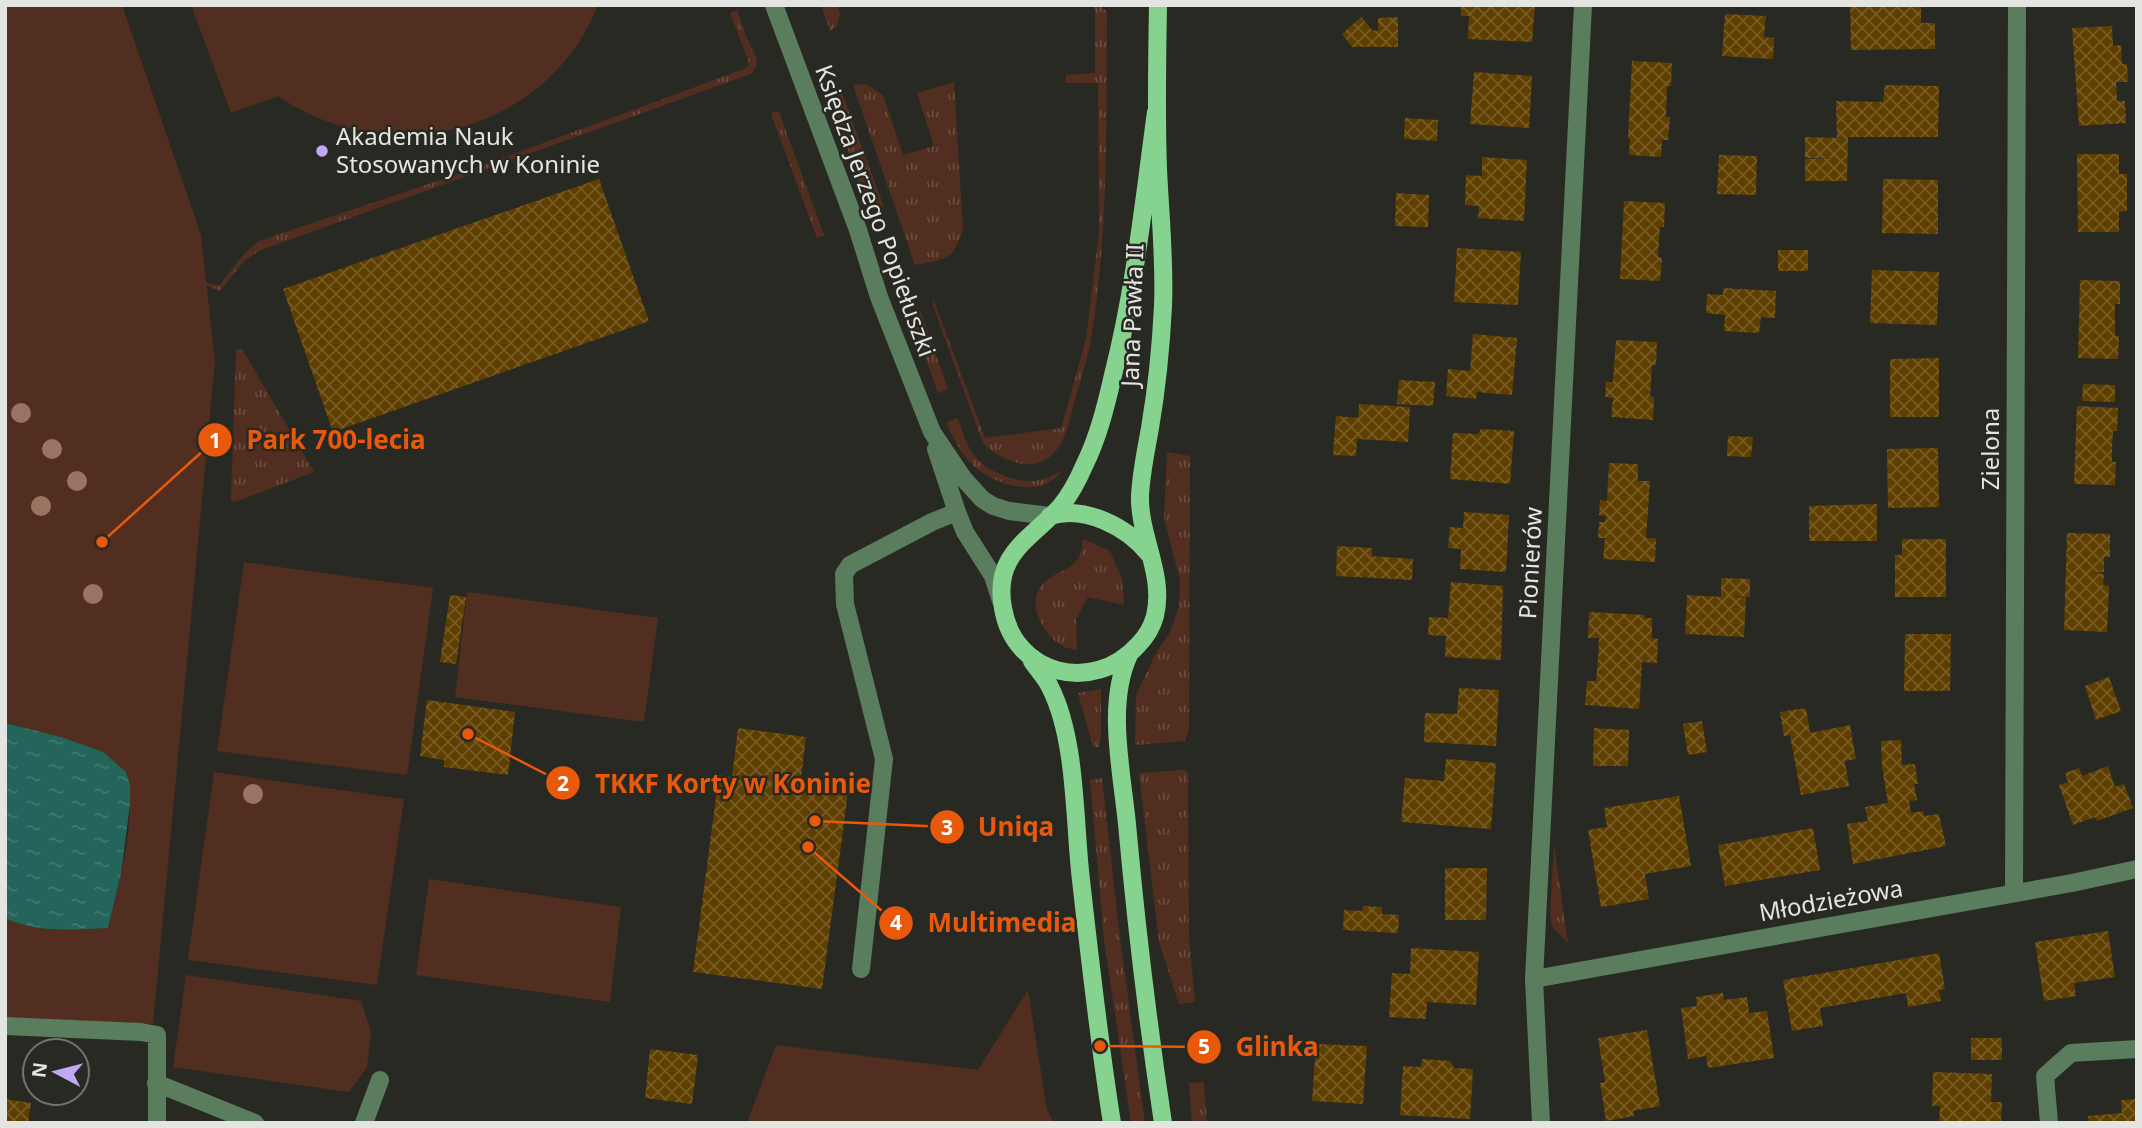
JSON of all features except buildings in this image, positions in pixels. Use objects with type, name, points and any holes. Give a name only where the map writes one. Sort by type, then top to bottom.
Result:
[{"type":"main road","name":"Jana Pawła II","points":[[1153,559],[1141,522],[1140,501],[1141,479],[1161,359],[1164,299],[1156,112],[1158,5]]},
{"type":"main road","name":"Jana Pawła II","points":[[1049,516],[1060,507],[1086,463],[1103,414],[1124,328],[1156,112]]},
{"type":"main road","points":[[1026,653],[1051,668],[1080,674],[1108,668],[1129,655],[1146,637],[1158,600],[1153,559],[1140,543],[1108,522],[1069,514],[1049,516],[1018,545],[1002,580],[1004,620],[1013,638],[1050,686],[1062,716],[1070,765],[1100,1046],[1112,1123]]},
{"type":"main road","points":[[1129,655],[1121,672],[1117,712],[1136,919],[1163,1123]]},
{"type":"street","name":"Księdza Jerzego Popiełuszki","points":[[774,5],[858,230],[879,298],[932,432],[949,494],[965,532],[993,576],[1001,601]]},
{"type":"street","name":"Pionierów","points":[[1541,1123],[1534,979],[1583,5]]},
{"type":"street","name":"Zielona","points":[[2014,892],[2017,5]]},
{"type":"street","name":"Księdza Jerzego Popiełuszki","points":[[932,432],[963,478],[982,499],[1009,511],[1049,516]]},
{"type":"street","points":[[861,969],[884,758],[845,604],[844,574],[850,565],[932,522],[957,512]]},
{"type":"street","name":"Młodzieżowa","points":[[1534,979],[2137,869]]},
{"type":"street","points":[[5,1026],[141,1032],[156,1035],[157,1123]]},
{"type":"street","points":[[2049,1123],[2045,1076],[2071,1052],[2137,1049]]},
{"type":"street","points":[[364,1123],[380,1080]]},
{"type":"street","points":[[156,1083],[255,1123]]},
{"type":"green space","points":[[5,5],[122,5],[201,235],[215,361],[153,1024],[5,1017],[5,918],[42,928],[108,928],[126,850],[130,809],[126,772],[32,731],[5,723]]},
{"type":"green space","points":[[191,5],[598,5],[574,49],[542,84],[503,111],[460,127],[414,135],[367,132],[321,119],[278,96],[231,113]]},
{"type":"green space","points":[[821,5],[837,5],[840,14],[837,26],[830,31]]},
{"type":"green space","points":[[1095,5],[1107,12],[1106,134],[1101,257],[1090,346],[1061,443],[1053,454],[1036,464],[1016,463],[998,455],[983,443],[933,306],[933,298],[985,438],[1061,428],[1086,339],[1099,232],[1098,83],[1066,83],[1066,75],[1095,73]]},
{"type":"green space","points":[[737,10],[757,59],[751,74],[261,250],[245,260],[220,291],[191,279],[219,286],[244,254],[259,241],[470,170],[744,69],[749,65],[748,60],[730,13]]},
{"type":"green space","points":[[954,82],[963,230],[956,248],[946,257],[915,265],[853,85],[866,84],[883,95],[903,155],[934,146],[917,93]]},
{"type":"green space","points":[[840,88],[884,207],[869,210],[832,104],[834,93]]},
{"type":"green space","points":[[779,112],[824,235],[817,238],[771,114]]},
{"type":"green space","points":[[920,310],[948,389],[938,393],[913,322]]},
{"type":"green space","points":[[238,349],[242,349],[314,472],[235,502],[231,501],[231,498]]},
{"type":"green space","points":[[957,418],[973,454],[999,474],[1032,481],[1044,479],[1063,470],[1049,483],[1036,487],[1014,486],[993,479],[975,467],[958,447],[946,423]]},
{"type":"green space","points":[[1167,452],[1190,456],[1189,729],[1185,741],[1135,745],[1136,695],[1155,655],[1170,632],[1179,607],[1180,580],[1164,518]]},
{"type":"green space","points":[[1083,539],[1110,551],[1122,579],[1124,605],[1088,597],[1076,619],[1077,650],[1063,646],[1047,632],[1038,615],[1036,597],[1046,581],[1077,560]]},
{"type":"green space","points":[[244,562],[433,588],[407,775],[217,751]]},
{"type":"green space","points":[[467,592],[658,618],[644,722],[455,697]]},
{"type":"green space","points":[[1101,689],[1101,735],[1099,747],[1093,747],[1078,693]]},
{"type":"green space","points":[[1184,770],[1188,773],[1189,937],[1195,1002],[1179,1004],[1159,942],[1139,773]]},
{"type":"green space","points":[[214,772],[404,799],[377,985],[188,960]]},
{"type":"green space","points":[[1102,778],[1145,1123],[1131,1123],[1104,940],[1090,780]]},
{"type":"green space","points":[[1554,844],[1568,943],[1553,928],[1550,914]]},
{"type":"green space","points":[[429,879],[621,907],[610,1002],[416,975]]},
{"type":"green space","points":[[186,975],[361,1001],[371,1032],[367,1067],[349,1092],[173,1067]]},
{"type":"green space","points":[[1028,990],[1047,1110],[1054,1123],[747,1123],[776,1045],[978,1070]]},
{"type":"green space","points":[[1204,1082],[1207,1123],[1192,1123],[1189,1083]]},
{"type":"water","points":[[5,723],[61,737],[103,752],[126,772],[130,785],[130,804],[121,874],[108,928],[42,928],[5,918]]},
{"type":"place","name":"Akademia Nauk Stosowanych w Koninie","points":[[322,151]]},
{"type":"place","name":"Park 700-lecia","points":[[102,542]]},
{"type":"place","name":"TKKF Korty w Koninie","points":[[468,734]]},
{"type":"place","name":"Uniqa","points":[[815,821]]},
{"type":"place","name":"Multimedia","points":[[808,847]]},
{"type":"place","name":"Glinka","points":[[1100,1046]]}]
